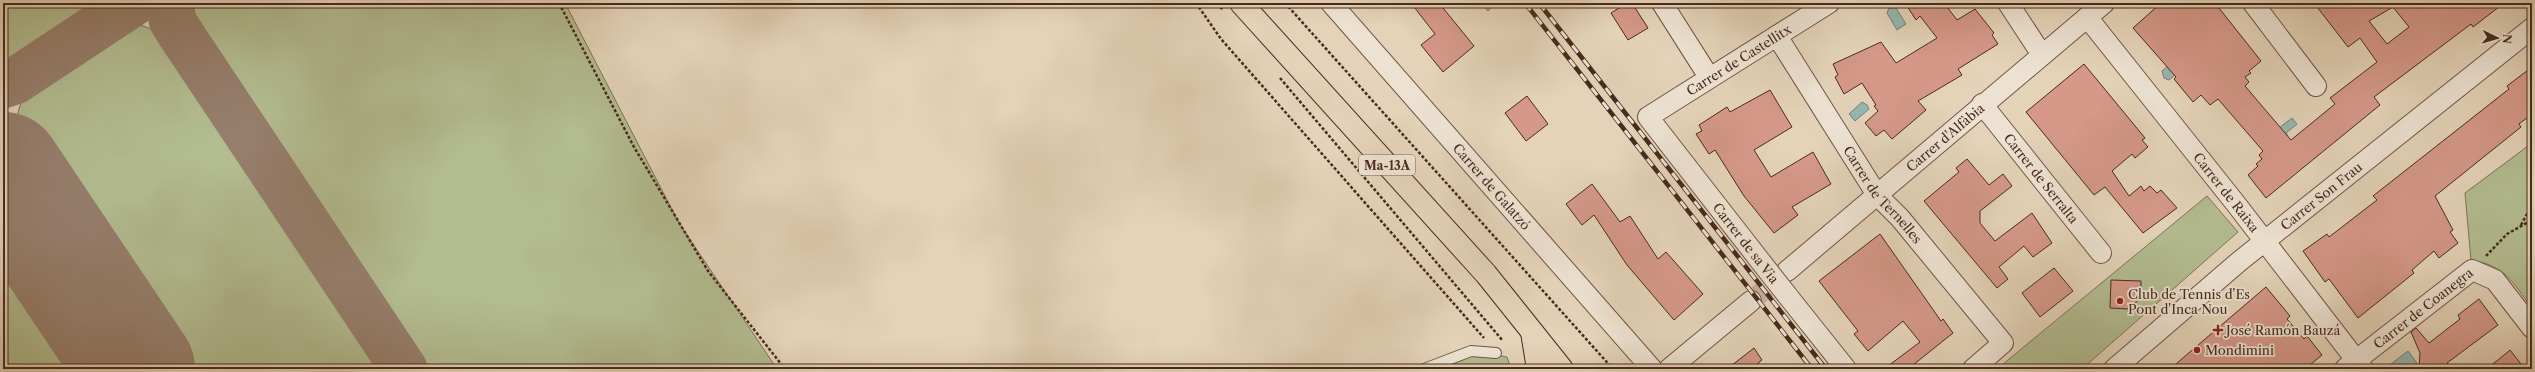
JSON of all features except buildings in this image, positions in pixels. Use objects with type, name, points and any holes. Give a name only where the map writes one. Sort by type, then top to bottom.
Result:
[{"type":"main road","name":"Ma-13A","points":[[1234,9],[1486,274],[1562,369]]},
{"type":"main road","name":"Ma-13A","points":[[1531,329],[1538,369]]},
{"type":"street","name":"Carrer de Galatzó","points":[[1331,3],[1652,369]]},
{"type":"street","points":[[1662,3],[1709,78]]},
{"type":"street","points":[[2008,3],[2042,54]]},
{"type":"street","name":"Carrer d'Alfàbia","points":[[1787,271],[1982,104],[2104,3]]},
{"type":"street","points":[[2253,3],[2316,86]]},
{"type":"street","name":"Carrer de Castellitx","points":[[1648,117],[1826,4]]},
{"type":"street","name":"Carrer de Raixa","points":[[2087,17],[2265,241],[2355,366]]},
{"type":"street","name":"Carrer Son Frau","points":[[2114,369],[2265,241],[2532,28]]},
{"type":"street","name":"Carrer de Ternelles","points":[[1776,36],[1877,195],[1897,214],[2002,343],[1973,369]]},
{"type":"street","name":"Carrer de Serralta","points":[[1982,104],[2101,253]]},
{"type":"street","name":"Carrer de sa Via","points":[[1648,117],[1846,369]]},
{"type":"street","name":"Carrer de Coanegra","points":[[2355,366],[2472,270],[2495,280],[2532,328]]},
{"type":"street","points":[[1669,369],[1751,301]]},
{"type":"lane","points":[[1424,369],[1471,351],[1496,353]]},
{"type":"path","points":[[559,3],[634,147],[704,264],[785,369]]},
{"type":"path","points":[[1196,3],[1221,39],[1496,353]]},
{"type":"path","points":[[1216,3],[1234,9]]},
{"type":"path","points":[[1285,3],[1613,369]]},
{"type":"path","points":[[1275,72],[1505,343]]},
{"type":"path","points":[[2520,227],[2527,214],[2532,210]]},
{"type":"path","points":[[2472,270],[2507,234],[2532,220]]},
{"type":"green space","points":[[3,3],[106,3],[19,62],[3,67]]},
{"type":"green space","points":[[193,3],[565,3],[679,223],[777,369],[425,369],[195,21]]},
{"type":"green space","points":[[139,25],[159,34],[183,62],[390,369],[172,369],[18,140],[17,135],[18,115],[22,101],[42,78],[92,45]]},
{"type":"green space","points":[[2532,143],[2532,308],[2507,276],[2492,266],[2471,260],[2465,193]]},
{"type":"green space","name":"Club de Tennis d'Es Pont d'Inca Nou","points":[[2207,196],[2238,232],[2082,369],[1997,369]]},
{"type":"green space","points":[[3,227],[97,369],[3,369]]},
{"type":"green space","points":[[1471,351],[1507,357],[1511,369],[1432,369]]},
{"type":"water","points":[[1481,3],[1492,3],[1494,5],[1488,11]]},
{"type":"water","points":[[1889,8],[1896,8],[1906,24],[1897,30],[1887,13]]},
{"type":"water","points":[[2174,61],[2181,70],[2169,80],[2164,78],[2162,71]]},
{"type":"water","points":[[1862,102],[1867,105],[1869,109],[1855,121],[1849,114]]},
{"type":"water","points":[[2292,118],[2297,124],[2286,133],[2288,136],[2286,137],[2279,128]]},
{"type":"water","points":[[2408,351],[2417,363],[2408,369],[2395,369],[2391,364]]},
{"type":"taxiway","points":[[3,85],[15,81],[133,3]]},
{"type":"taxiway","points":[[171,3],[172,20],[180,33],[404,369]]},
{"type":"runway","points":[[3,171],[136,369]]},
{"type":"tunnel","points":[[1751,301],[1787,271]]},
{"type":"railway","points":[[1525,3],[1812,369]]},
{"type":"railway","points":[[1539,3],[1826,369]]},
{"type":"place","name":"Club de Tennis d'Es Pont d'Inca Nou","points":[[2120,301]]},
{"type":"place","name":"José Ramón Bauzá","points":[[2218,330]]},
{"type":"place","name":"Mondimini","points":[[2197,350]]}]
